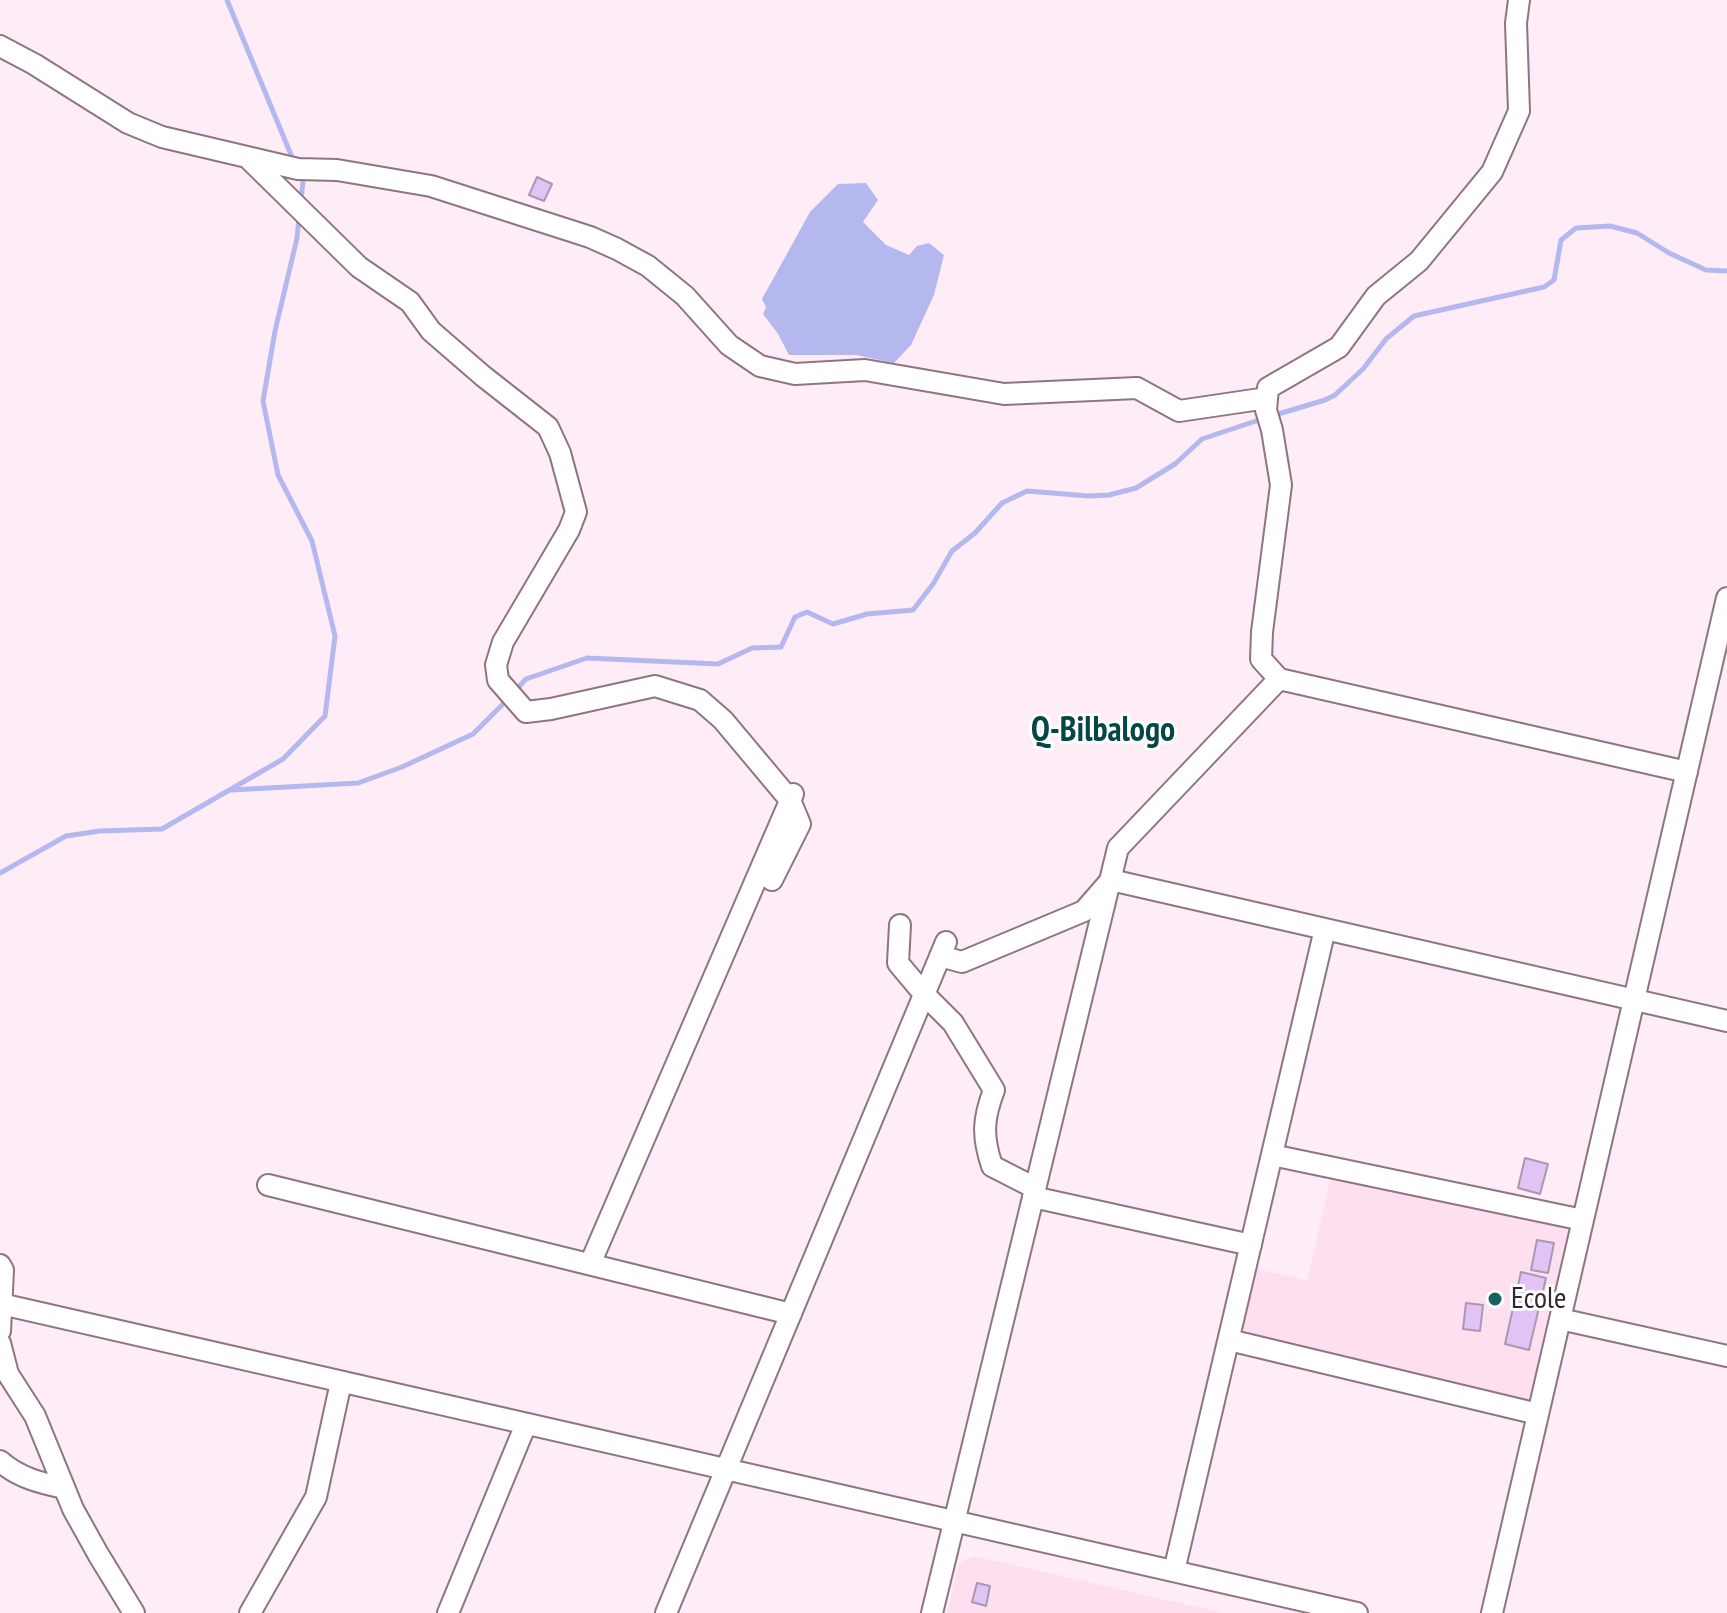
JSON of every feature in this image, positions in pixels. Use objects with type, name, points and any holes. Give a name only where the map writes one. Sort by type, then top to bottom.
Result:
[{"type":"street","points":[[1519,0],[1516,23],[1519,111],[1492,172],[1419,261],[1376,296],[1339,347],[1268,388],[1268,413],[1281,485],[1261,659],[1279,679],[1687,772]]},
{"type":"street","points":[[0,46],[128,123],[162,137],[298,169],[337,170],[431,186],[590,237],[648,266],[685,296],[729,345],[760,366],[795,374],[865,370],[1004,394],[1137,388],[1179,411],[1268,413]]},
{"type":"street","points":[[247,157],[359,267],[410,302],[431,331],[548,427],[560,453],[576,512],[569,530],[503,642],[496,665],[498,680],[526,712],[655,686],[700,700],[723,720],[792,795],[800,824],[772,880]]},
{"type":"street","points":[[1492,1613],[1687,772],[1717,684],[1727,598]]},
{"type":"street","points":[[932,1613],[1118,848],[1279,679]]},
{"type":"street","points":[[590,1264],[792,795]]},
{"type":"street","points":[[1111,880],[1727,1021]]},
{"type":"street","points":[[666,1613],[943,949],[962,962],[1084,911],[1111,880]]},
{"type":"street","points":[[900,925],[898,963],[953,1023],[994,1090],[985,1113],[986,1148],[992,1166],[1034,1193],[1251,1245]]},
{"type":"street","points":[[1174,1571],[1325,929]]},
{"type":"street","points":[[1272,1155],[1583,1220]]},
{"type":"street","points":[[268,1185],[791,1314]]},
{"type":"street","points":[[0,1265],[3,1270],[0,1331]]},
{"type":"street","points":[[1,1304],[1174,1571],[1300,1607],[1357,1613]]},
{"type":"street","points":[[1560,1319],[1727,1356]]},
{"type":"street","points":[[1229,1340],[1538,1414]]},
{"type":"street","points":[[0,1343],[4,1378],[35,1416],[73,1509],[134,1613]]},
{"type":"street","points":[[250,1613],[316,1497],[341,1382]]},
{"type":"street","points":[[448,1613],[526,1424]]},
{"type":"street","points":[[0,1461],[33,1481],[64,1488]]},
{"type":"shaded area","points":[[1333,1168],[1583,1220],[1538,1414],[1229,1340],[1246,1266],[1307,1281]]},
{"type":"shaded area","points":[[973,1556],[1223,1613],[947,1613],[959,1563]]},
{"type":"water","points":[[866,183],[878,200],[863,222],[886,245],[909,255],[917,246],[929,243],[944,255],[934,295],[911,345],[894,363],[856,355],[789,355],[763,314],[766,307],[762,299],[810,212],[838,184]]},
{"type":"building","points":[[537,177],[552,184],[544,201],[529,195]]},
{"type":"building","points":[[1525,1158],[1548,1164],[1540,1194],[1518,1188]]},
{"type":"building","points":[[1537,1240],[1554,1243],[1548,1273],[1531,1270]]},
{"type":"building","points":[[1521,1272],[1546,1278],[1529,1350],[1505,1344]]},
{"type":"building","points":[[1466,1303],[1483,1305],[1480,1331],[1463,1329]]},
{"type":"building","points":[[977,1583],[990,1586],[986,1606],[972,1602]]},
{"type":"waterway","points":[[227,0],[294,162]]},
{"type":"waterway","points":[[300,175],[303,181],[301,200]]},
{"type":"waterway","points":[[0,873],[66,836],[100,831],[162,829],[283,759],[325,716],[335,636],[312,541],[278,475],[263,401],[299,218]]},
{"type":"waterway","points":[[1275,415],[1335,395],[1363,369],[1386,339],[1414,316],[1544,287],[1554,280],[1561,240],[1576,228],[1610,226],[1637,233],[1669,253],[1706,270],[1727,271]]},
{"type":"waterway","points":[[515,691],[526,679],[587,658],[718,664],[752,648],[781,647],[795,617],[807,612],[833,624],[867,614],[913,610],[952,551],[975,533],[1002,503],[1027,491],[1089,496],[1136,488],[1175,464],[1202,439],[1265,418]]},
{"type":"waterway","points":[[232,790],[358,783],[402,767],[473,734],[508,699]]},
{"type":"place","name":"Ecole","points":[[1495,1299]]},
{"type":"district","name":"Q-Bilbalogo","points":[[1103,731]]}]
